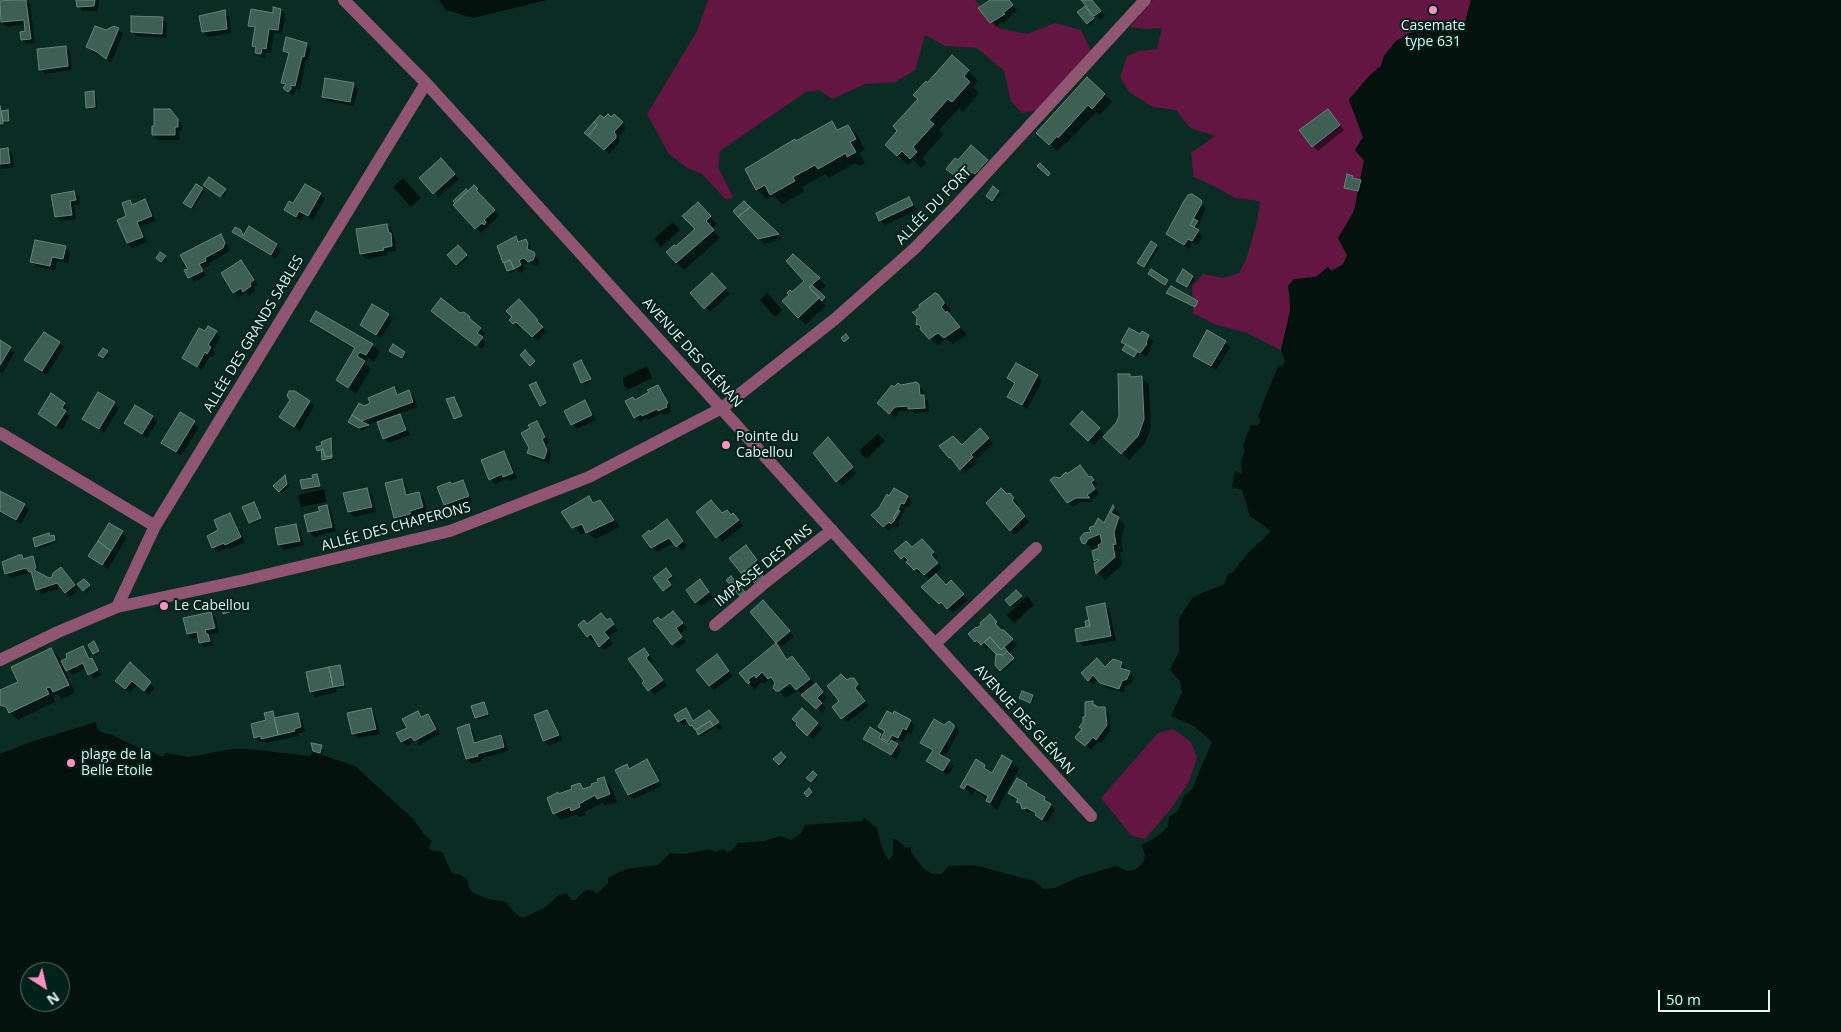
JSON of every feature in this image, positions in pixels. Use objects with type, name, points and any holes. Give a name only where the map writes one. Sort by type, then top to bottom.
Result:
[{"type":"street","name":"AVENUE DES GLÉNAN","points":[[344,0],[426,83],[1091,816]]},
{"type":"street","name":"ALLÉE DU FORT","points":[[722,408],[836,319],[914,249],[962,200],[1145,0]]},
{"type":"street","name":"ALLÉE DES GRANDS SABLES","points":[[117,607],[155,526],[418,93],[426,83]]},
{"type":"street","name":"ALLÉE DES CHAPERONS","points":[[0,660],[58,632],[117,607],[244,580],[450,531],[589,477],[722,408]]},
{"type":"street","points":[[0,433],[155,526]]},
{"type":"street","name":"IMPASSE DES PINS","points":[[715,625],[832,530]]},
{"type":"street","points":[[935,644],[1036,548]]},
{"type":"shaded area","points":[[439,0],[547,0],[473,18],[446,10]]},
{"type":"shaded area","points":[[708,0],[975,0],[999,28],[1027,34],[1055,23],[1081,30],[1091,51],[1039,110],[1022,113],[1011,101],[1004,71],[977,48],[945,46],[925,35],[915,70],[895,82],[865,84],[832,99],[819,90],[806,92],[720,151],[718,167],[733,197],[726,200],[702,174],[687,168],[669,154],[647,114],[697,31]]},
{"type":"shaded area","points":[[1153,0],[1471,0],[1465,23],[1450,23],[1449,26],[1410,33],[1396,41],[1384,56],[1381,66],[1370,75],[1349,99],[1363,137],[1364,161],[1354,211],[1339,238],[1347,255],[1342,265],[1331,271],[1328,267],[1316,277],[1307,277],[1288,286],[1290,311],[1281,350],[1247,333],[1214,324],[1193,313],[1192,286],[1203,274],[1224,278],[1239,273],[1246,260],[1257,222],[1260,201],[1235,198],[1194,177],[1191,153],[1215,136],[1190,128],[1176,110],[1153,107],[1129,92],[1120,77],[1127,56],[1139,51],[1157,49],[1162,28],[1143,29],[1130,27]]},
{"type":"shaded area","points":[[1471,0],[1841,0],[1841,1032],[0,1032],[0,754],[31,742],[96,722],[97,728],[101,732],[110,734],[139,748],[145,753],[149,750],[162,757],[166,753],[189,757],[232,749],[310,756],[313,752],[355,766],[413,819],[432,841],[429,847],[430,850],[442,852],[452,873],[467,879],[469,888],[473,893],[489,899],[506,902],[516,914],[523,918],[544,908],[559,895],[567,893],[571,900],[576,900],[587,890],[593,890],[597,894],[608,883],[608,878],[626,869],[658,865],[670,853],[685,854],[709,849],[715,852],[724,849],[727,852],[731,851],[738,843],[764,841],[780,836],[791,840],[801,833],[805,825],[862,821],[864,818],[877,828],[881,845],[888,860],[893,855],[893,839],[897,840],[906,848],[911,847],[911,852],[924,869],[933,874],[941,874],[949,866],[974,865],[1034,881],[1044,889],[1055,888],[1076,878],[1116,866],[1128,871],[1139,867],[1144,861],[1145,856],[1142,845],[1161,834],[1168,826],[1169,817],[1178,811],[1184,796],[1192,789],[1212,742],[1194,726],[1171,716],[1182,692],[1180,681],[1170,670],[1179,652],[1179,618],[1193,597],[1224,584],[1228,574],[1233,572],[1248,553],[1271,531],[1250,516],[1242,490],[1232,487],[1235,471],[1242,474],[1241,461],[1245,451],[1243,445],[1251,425],[1258,425],[1260,422],[1258,416],[1278,366],[1282,366],[1285,362],[1281,350],[1290,311],[1288,286],[1294,279],[1316,277],[1328,267],[1331,271],[1342,265],[1347,255],[1338,238],[1354,211],[1364,161],[1355,150],[1363,137],[1349,100],[1370,75],[1381,66],[1384,56],[1396,41],[1410,33],[1448,26],[1450,23],[1465,22]]},
{"type":"shaded area","points":[[403,178],[421,198],[411,207],[393,187]]},
{"type":"shaded area","points":[[673,222],[680,230],[661,247],[654,239]]},
{"type":"shaded area","points":[[767,293],[782,310],[775,317],[760,300]]},
{"type":"shaded area","points":[[647,366],[652,378],[629,389],[624,386],[623,378]]},
{"type":"shaded area","points":[[878,434],[885,441],[867,458],[862,455],[860,450]]},
{"type":"shaded area","points":[[324,489],[326,502],[301,507],[298,495]]},
{"type":"shaded area","points":[[1027,596],[1034,605],[1014,623],[1007,615]]},
{"type":"shaded area","points":[[1173,729],[1191,742],[1197,757],[1189,782],[1170,810],[1145,839],[1132,836],[1101,798],[1158,733]]},
{"type":"building","points":[[26,0],[31,39],[21,40],[20,32],[25,31],[24,20],[1,22],[0,1]]},
{"type":"building","points":[[76,0],[95,0],[94,6],[77,7]]},
{"type":"building","points":[[990,0],[1009,0],[1013,5],[1003,13],[1005,14],[990,23],[978,8]]},
{"type":"building","points":[[1081,0],[1092,0],[1101,11],[1094,16]]},
{"type":"building","points":[[1085,6],[1094,18],[1087,24],[1077,12]]},
{"type":"building","points":[[273,7],[281,9],[278,30],[269,29],[266,49],[262,48],[261,54],[255,53],[256,47],[252,46],[255,27],[248,26],[251,9],[273,13]]},
{"type":"building","points":[[225,10],[227,29],[202,32],[199,16]]},
{"type":"building","points":[[131,16],[163,17],[162,34],[131,32]]},
{"type":"building","points":[[95,26],[106,30],[114,26],[119,28],[106,59],[86,47]]},
{"type":"building","points":[[286,37],[307,43],[295,86],[291,85],[291,89],[288,92],[283,88],[286,84],[281,83],[289,53],[283,51]]},
{"type":"building","points":[[66,46],[68,66],[39,70],[37,49]]},
{"type":"building","points":[[952,55],[969,70],[964,76],[970,82],[952,102],[948,99],[929,120],[934,124],[913,147],[917,152],[910,159],[902,151],[897,156],[885,145],[897,131],[893,126],[918,99],[913,95],[926,81],[927,83]]},
{"type":"building","points":[[1087,77],[1105,94],[1092,109],[1088,105],[1058,138],[1057,136],[1049,145],[1036,133]]},
{"type":"building","points":[[325,78],[354,83],[350,102],[322,97]]},
{"type":"building","points":[[94,91],[95,107],[86,108],[85,92]]},
{"type":"building","points":[[0,106],[3,121],[3,124],[0,124]]},
{"type":"building","points":[[154,109],[170,109],[178,119],[175,135],[152,135]]},
{"type":"building","points":[[1328,109],[1340,125],[1312,147],[1299,130]]},
{"type":"building","points":[[8,110],[9,121],[3,121],[1,111]]},
{"type":"building","points":[[608,114],[611,117],[614,114],[623,122],[614,132],[616,138],[604,150],[588,136],[597,125],[594,122],[600,115],[604,118]]},
{"type":"building","points":[[832,121],[837,130],[848,125],[856,139],[850,142],[856,152],[847,157],[846,153],[818,169],[815,165],[793,177],[795,181],[770,195],[765,185],[756,190],[745,169],[795,139],[796,141]]},
{"type":"building","points":[[594,122],[597,125],[588,136],[584,133]]},
{"type":"building","points":[[971,145],[988,160],[975,174],[972,172],[964,183],[946,169],[955,158],[958,160]]},
{"type":"building","points":[[8,148],[10,163],[0,164],[0,149]]},
{"type":"building","points":[[441,158],[455,174],[433,194],[419,178]]},
{"type":"building","points":[[1040,163],[1050,173],[1048,176],[1037,166]]},
{"type":"building","points":[[1347,174],[1353,176],[1352,178],[1361,180],[1358,191],[1344,188]]},
{"type":"building","points":[[209,177],[226,189],[220,197],[203,185]]},
{"type":"building","points":[[196,184],[203,188],[191,208],[183,203]]},
{"type":"building","points":[[305,184],[321,193],[308,216],[299,211],[296,217],[284,210],[289,201],[293,203]]},
{"type":"building","points":[[474,185],[478,189],[476,190],[495,210],[484,220],[486,222],[484,225],[482,223],[475,229],[453,205]]},
{"type":"building","points":[[993,186],[999,191],[992,201],[986,196]]},
{"type":"building","points":[[466,189],[468,191],[455,203],[453,201]]},
{"type":"building","points":[[74,191],[76,200],[70,201],[72,215],[55,217],[51,195]]},
{"type":"building","points":[[1192,194],[1201,200],[1202,203],[1190,225],[1199,230],[1192,241],[1188,239],[1184,245],[1166,234],[1184,201],[1188,195]]},
{"type":"building","points":[[909,197],[913,205],[879,221],[876,213]]},
{"type":"building","points":[[145,199],[152,216],[137,222],[143,237],[127,243],[117,220],[126,216],[122,203],[130,200],[132,205]]},
{"type":"building","points":[[744,201],[750,207],[738,217],[733,211]]},
{"type":"building","points":[[698,202],[711,216],[706,221],[714,230],[676,263],[666,252],[674,245],[676,246],[695,229],[682,216]]},
{"type":"building","points":[[750,207],[779,234],[758,239],[738,217]]},
{"type":"building","points":[[1194,219],[1198,221],[1194,227],[1190,225]]},
{"type":"building","points":[[387,224],[389,233],[391,233],[392,246],[383,248],[384,250],[360,254],[356,229]]},
{"type":"building","points":[[249,226],[277,244],[271,255],[232,232],[235,227],[241,230],[243,236]]},
{"type":"building","points":[[221,234],[225,243],[223,248],[205,258],[206,261],[199,264],[203,271],[188,278],[184,270],[188,269],[180,255]]},
{"type":"building","points":[[516,236],[518,242],[526,239],[527,249],[534,252],[535,255],[533,260],[528,262],[524,258],[519,260],[521,265],[514,269],[510,260],[503,263],[497,246]]},
{"type":"building","points":[[35,240],[66,246],[63,259],[52,257],[50,266],[30,262]]},
{"type":"building","points":[[1151,241],[1157,245],[1144,267],[1137,263]]},
{"type":"building","points":[[458,245],[467,255],[456,265],[447,255]]},
{"type":"building","points":[[160,252],[166,256],[161,262],[156,258]]},
{"type":"building","points":[[793,254],[820,278],[809,287],[819,298],[798,318],[782,301],[789,295],[787,293],[790,290],[792,292],[804,281],[786,261]]},
{"type":"building","points":[[241,260],[254,280],[250,283],[251,286],[243,292],[241,288],[233,293],[221,273]]},
{"type":"building","points":[[510,260],[514,269],[507,271],[504,263]]},
{"type":"building","points":[[1151,269],[1168,280],[1165,285],[1148,274]]},
{"type":"building","points":[[1183,269],[1193,276],[1187,287],[1176,281]]},
{"type":"building","points":[[712,273],[726,288],[704,309],[690,293]]},
{"type":"building","points":[[812,285],[825,297],[822,301],[809,287]]},
{"type":"building","points":[[1171,286],[1198,301],[1195,307],[1166,293]]},
{"type":"building","points":[[935,293],[944,302],[941,307],[946,313],[947,311],[960,327],[944,338],[938,333],[929,339],[920,329],[921,327],[918,324],[916,325],[917,317],[912,312]]},
{"type":"building","points":[[441,298],[460,313],[464,312],[481,328],[477,333],[483,337],[476,346],[431,311]]},
{"type":"building","points":[[519,299],[543,327],[532,337],[516,322],[513,324],[509,320],[512,317],[506,311]]},
{"type":"building","points":[[372,304],[389,314],[376,335],[360,325]]},
{"type":"building","points":[[316,311],[373,344],[366,355],[360,352],[357,356],[365,361],[348,388],[336,380],[355,348],[310,321]]},
{"type":"building","points":[[208,326],[217,331],[208,345],[211,347],[207,354],[205,352],[197,367],[182,358],[199,328],[205,331]]},
{"type":"building","points":[[1129,328],[1140,334],[1142,331],[1149,335],[1147,344],[1140,353],[1121,342]]},
{"type":"building","points":[[1207,330],[1226,341],[1211,366],[1193,356]]},
{"type":"building","points":[[44,332],[60,342],[42,371],[24,360]]},
{"type":"building","points":[[846,334],[849,338],[844,342],[841,338]]},
{"type":"building","points":[[0,340],[11,347],[0,365]]},
{"type":"building","points":[[393,344],[405,352],[402,358],[389,351]]},
{"type":"building","points":[[1126,344],[1138,351],[1134,357],[1122,350]]},
{"type":"building","points":[[103,348],[108,351],[103,358],[98,355]]},
{"type":"building","points":[[525,350],[535,361],[530,366],[520,355]]},
{"type":"building","points":[[581,360],[591,379],[581,383],[573,364]]},
{"type":"building","points":[[1016,363],[1038,375],[1022,405],[1007,397],[1015,383],[1007,378]]},
{"type":"building","points":[[1118,374],[1130,374],[1130,377],[1142,376],[1144,419],[1138,436],[1121,454],[1103,437],[1116,423],[1119,416]]},
{"type":"building","points":[[536,382],[546,403],[540,406],[529,385]]},
{"type":"building","points":[[916,382],[919,384],[920,395],[924,395],[925,408],[908,409],[908,406],[895,407],[889,414],[877,403],[892,385],[894,387],[898,383],[901,385]]},
{"type":"building","points":[[658,385],[668,403],[666,404],[667,407],[658,411],[657,409],[642,416],[641,414],[634,418],[625,401],[633,397],[635,400],[649,392],[647,390]]},
{"type":"building","points":[[394,387],[397,395],[409,390],[413,402],[361,421],[352,415],[359,403],[364,406],[370,403],[368,398]]},
{"type":"building","points":[[289,391],[295,391],[310,401],[294,427],[279,417],[290,400],[287,396]]},
{"type":"building","points":[[98,392],[115,402],[99,429],[82,419]]},
{"type":"building","points":[[51,393],[65,403],[62,408],[66,411],[56,426],[38,414]]},
{"type":"building","points":[[454,397],[462,416],[454,419],[446,399]]},
{"type":"building","points":[[585,400],[592,415],[571,425],[564,411]]},
{"type":"building","points":[[135,405],[153,416],[142,434],[124,423]]},
{"type":"building","points":[[1082,411],[1100,428],[1088,441],[1070,424]]},
{"type":"building","points":[[180,412],[195,421],[176,452],[161,443]]},
{"type":"building","points":[[400,414],[406,430],[383,439],[377,422]]},
{"type":"building","points":[[352,415],[369,425],[359,428],[348,422]]},
{"type":"building","points":[[537,421],[545,437],[542,439],[547,450],[544,459],[527,453],[529,448],[521,433],[530,428],[528,425]]},
{"type":"building","points":[[980,428],[989,438],[971,455],[973,457],[960,470],[939,446],[953,436],[962,445]]},
{"type":"building","points":[[828,437],[853,467],[836,482],[813,453]]},
{"type":"building","points":[[331,438],[332,456],[325,457],[323,449],[317,451],[316,447],[322,445],[321,442]]},
{"type":"building","points":[[323,449],[325,457],[332,456],[332,458],[322,460],[321,450]]},
{"type":"building","points":[[504,451],[513,473],[503,477],[502,474],[489,480],[481,460]]},
{"type":"building","points":[[1080,465],[1089,477],[1091,476],[1094,480],[1091,482],[1095,489],[1087,495],[1090,498],[1076,498],[1067,503],[1050,480],[1054,477],[1060,478],[1066,472],[1067,474]]},
{"type":"building","points":[[317,474],[320,486],[302,489],[300,480],[313,478],[312,475]]},
{"type":"building","points":[[285,475],[287,484],[279,492],[273,486]]},
{"type":"building","points":[[402,479],[406,495],[419,492],[423,507],[410,511],[410,514],[394,518],[385,483]]},
{"type":"building","points":[[463,480],[469,496],[444,505],[437,487]]},
{"type":"building","points":[[367,488],[372,507],[348,512],[343,493]]},
{"type":"building","points":[[894,488],[908,496],[904,504],[901,503],[893,518],[895,520],[883,527],[871,515],[879,508],[887,494],[889,496]]},
{"type":"building","points":[[1001,488],[1007,494],[1010,493],[1014,498],[1012,500],[1025,516],[1010,531],[986,503]]},
{"type":"building","points":[[0,491],[25,504],[16,520],[0,511]]},
{"type":"building","points":[[589,496],[593,503],[600,500],[614,520],[586,533],[582,524],[572,528],[561,512]]},
{"type":"building","points":[[711,500],[722,513],[727,510],[731,515],[733,513],[739,520],[716,538],[696,512]]},
{"type":"building","points":[[254,502],[261,518],[249,523],[242,507]]},
{"type":"building","points":[[327,505],[332,527],[308,532],[304,515],[320,511],[318,507]]},
{"type":"building","points":[[1113,505],[1111,513],[1119,517],[1114,532],[1116,544],[1113,545],[1115,557],[1096,574],[1094,563],[1098,559],[1094,561],[1092,551],[1099,548],[1098,545],[1102,543],[1100,534],[1088,539],[1085,544],[1082,543],[1080,538],[1084,533],[1090,532],[1090,527],[1094,526],[1098,518],[1104,523]]},
{"type":"building","points":[[898,510],[900,511],[895,519],[893,518]]},
{"type":"building","points":[[230,513],[241,537],[225,545],[224,543],[212,548],[207,536],[218,530],[214,520]]},
{"type":"building","points":[[667,519],[683,541],[676,547],[669,538],[651,548],[642,536]]},
{"type":"building","points":[[109,523],[123,531],[111,551],[98,541]]},
{"type":"building","points":[[296,524],[300,541],[278,545],[275,528]]},
{"type":"building","points":[[49,533],[50,536],[54,535],[55,540],[35,547],[33,538]]},
{"type":"building","points":[[922,539],[934,552],[931,555],[938,563],[924,575],[917,568],[914,570],[906,562],[908,560],[904,556],[901,559],[894,551],[906,541],[912,547]]},
{"type":"building","points":[[98,541],[111,551],[102,565],[88,556]]},
{"type":"building","points":[[746,545],[757,560],[754,563],[763,576],[754,583],[744,570],[741,573],[729,558]]},
{"type":"building","points":[[22,555],[23,559],[33,556],[36,568],[34,570],[49,578],[61,567],[75,585],[65,593],[57,583],[36,590],[31,571],[29,572],[26,568],[5,574],[2,562]]},
{"type":"building","points":[[666,568],[672,576],[667,579],[671,585],[663,591],[653,578]]},
{"type":"building","points":[[744,570],[752,580],[748,583],[741,573]]},
{"type":"building","points":[[936,574],[946,585],[951,580],[964,594],[947,609],[921,587]]},
{"type":"building","points":[[731,576],[745,592],[740,596],[726,580]]},
{"type":"building","points":[[84,579],[90,585],[83,591],[77,584]]},
{"type":"building","points":[[700,579],[709,592],[695,603],[686,590]]},
{"type":"building","points":[[1016,590],[1022,596],[1010,606],[1005,600]]},
{"type":"building","points":[[227,600],[230,612],[223,614],[220,602]]},
{"type":"building","points":[[763,600],[790,631],[776,643],[750,612]]},
{"type":"building","points":[[1105,603],[1111,636],[1077,642],[1075,629],[1090,626],[1086,607]]},
{"type":"building","points":[[673,611],[683,623],[676,628],[682,637],[672,645],[653,621],[658,617],[661,620]]},
{"type":"building","points":[[211,612],[215,628],[205,630],[210,641],[199,643],[197,632],[187,634],[183,618]]},
{"type":"building","points":[[601,613],[607,620],[610,618],[614,624],[604,632],[609,638],[599,647],[591,634],[587,637],[578,625],[584,620],[587,624]]},
{"type":"building","points":[[990,614],[1001,630],[1004,630],[1013,639],[1001,650],[990,637],[981,645],[976,640],[975,642],[968,634],[981,625],[980,623]]},
{"type":"building","points":[[1089,620],[1090,626],[1086,627],[1085,621]]},
{"type":"building","points":[[990,637],[1001,650],[1004,647],[1007,651],[1003,655],[996,654],[984,642]]},
{"type":"building","points":[[94,641],[99,651],[93,654],[88,645]]},
{"type":"building","points":[[776,643],[787,660],[792,656],[810,679],[796,690],[790,683],[776,691],[773,688],[775,683],[771,677],[768,679],[762,672],[756,678],[754,675],[748,680],[750,682],[748,684],[739,673]]},
{"type":"building","points":[[83,646],[89,659],[92,658],[98,670],[88,675],[83,663],[66,671],[61,661],[67,658],[66,654]]},
{"type":"building","points":[[51,648],[69,685],[53,692],[50,687],[46,688],[49,694],[9,713],[6,707],[0,705],[0,690],[18,682],[11,667]]},
{"type":"building","points":[[644,648],[649,655],[646,658],[663,680],[648,691],[642,683],[644,681],[628,659]]},
{"type":"building","points":[[1007,651],[1014,658],[1000,671],[995,665],[996,654],[1003,655]]},
{"type":"building","points":[[717,654],[729,671],[709,686],[696,670]]},
{"type":"building","points":[[1097,658],[1105,667],[1113,659],[1122,662],[1120,668],[1130,671],[1127,679],[1122,681],[1119,689],[1100,683],[1093,675],[1088,681],[1081,673]]},
{"type":"building","points":[[130,662],[151,682],[144,691],[132,681],[125,689],[115,681]]},
{"type":"building","points":[[340,665],[344,685],[333,687],[329,667]]},
{"type":"building","points":[[329,667],[333,687],[310,692],[306,672]]},
{"type":"building","points":[[841,674],[847,680],[854,678],[858,684],[855,688],[865,701],[841,719],[832,707],[839,701],[827,686]]},
{"type":"building","points":[[816,683],[823,692],[817,698],[822,703],[816,709],[801,695]]},
{"type":"building","points":[[1022,691],[1033,695],[1030,703],[1019,698]]},
{"type":"building","points":[[1093,701],[1093,705],[1096,705],[1096,707],[1105,707],[1107,725],[1096,740],[1093,737],[1085,746],[1075,737],[1082,729],[1079,727],[1083,722],[1083,717],[1085,717],[1085,702]]},
{"type":"building","points":[[484,702],[488,714],[475,718],[471,706]]},
{"type":"building","points":[[371,708],[376,729],[352,734],[347,713]]},
{"type":"building","points":[[686,708],[693,721],[709,710],[719,722],[713,726],[710,721],[695,730],[685,718],[678,722],[674,715]]},
{"type":"building","points":[[802,708],[818,723],[807,736],[792,719]]},
{"type":"building","points":[[547,710],[559,735],[543,741],[534,715]]},
{"type":"building","points":[[273,711],[278,735],[261,739],[261,736],[254,738],[251,724],[266,720],[264,713]]},
{"type":"building","points":[[418,711],[421,717],[428,714],[436,729],[414,741],[411,737],[401,742],[396,733],[407,728],[402,719]]},
{"type":"building","points":[[887,711],[893,714],[894,711],[911,720],[906,730],[903,728],[898,738],[892,735],[888,742],[881,738],[885,731],[878,727]]},
{"type":"building","points":[[298,713],[301,727],[294,729],[295,731],[278,735],[274,718]]},
{"type":"building","points":[[934,719],[944,725],[949,721],[954,725],[939,754],[950,760],[943,771],[926,761],[933,750],[920,743]]},
{"type":"building","points":[[710,721],[713,726],[698,735],[696,730]]},
{"type":"building","points":[[469,724],[474,743],[501,735],[504,747],[466,759],[457,728]]},
{"type":"building","points":[[870,727],[881,734],[879,738],[889,744],[891,740],[898,744],[891,755],[863,739]]},
{"type":"building","points":[[311,743],[322,745],[320,753],[313,751]]},
{"type":"building","points":[[781,752],[786,757],[779,765],[773,759]]},
{"type":"building","points":[[1002,755],[1012,761],[990,803],[986,801],[988,796],[967,784],[964,789],[960,787],[976,759],[985,765],[984,768],[992,773]]},
{"type":"building","points":[[647,759],[659,781],[628,795],[615,770],[627,764],[629,769]]},
{"type":"building","points":[[813,771],[817,775],[811,782],[806,778]]},
{"type":"building","points":[[604,777],[610,794],[597,799],[595,795],[579,804],[580,807],[571,811],[570,807],[553,814],[547,798],[558,792],[558,794],[572,789],[571,786],[580,783],[583,789],[592,786],[591,784],[598,782],[597,779]]},
{"type":"building","points":[[1017,778],[1027,784],[1026,786],[1045,797],[1044,800],[1051,804],[1042,820],[1035,815],[1036,813],[1027,808],[1022,809],[1020,803],[1016,802],[1018,799],[1008,793]]},
{"type":"building","points":[[809,788],[812,792],[807,797],[804,793]]},
{"type":"place","name":"Casemate type 631","points":[[1433,10]]},
{"type":"place","name":"Pointe du Cabellou","points":[[726,445]]},
{"type":"place","name":"Le Cabellou","points":[[164,606]]},
{"type":"place","name":"plage de la Belle Etoile","points":[[71,763]]}]
